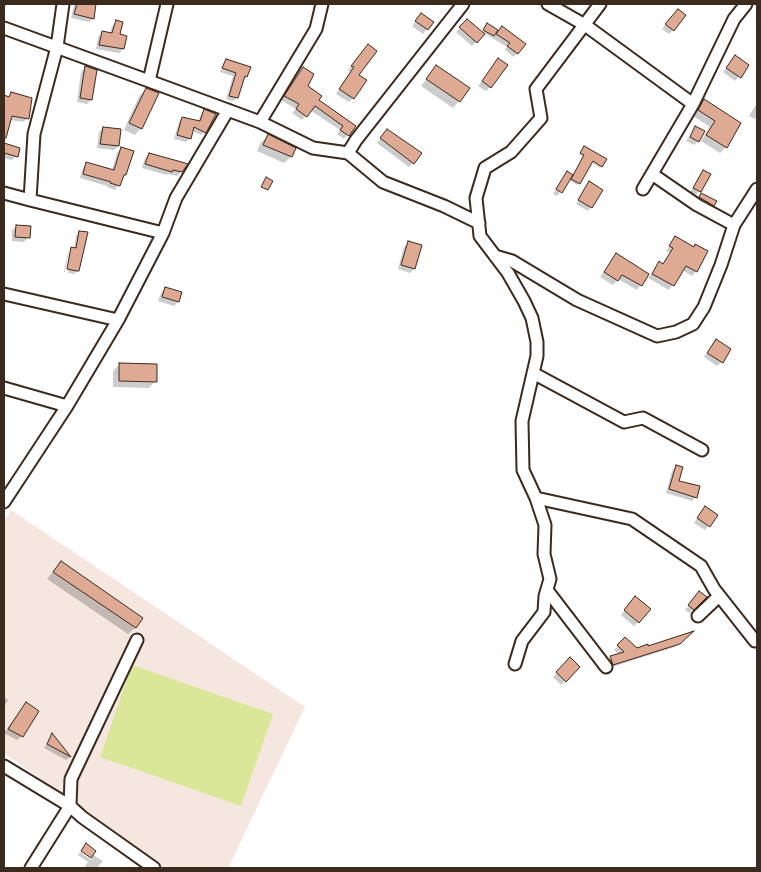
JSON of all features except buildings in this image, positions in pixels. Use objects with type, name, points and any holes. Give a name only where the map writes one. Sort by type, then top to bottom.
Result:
[{"type":"street","points":[[30,200],[34,134],[58,47],[63,4]]},
{"type":"street","points":[[149,81],[167,4]]},
{"type":"street","points":[[260,122],[316,29],[322,4]]},
{"type":"street","points":[[348,153],[356,140],[463,4]]},
{"type":"street","points":[[548,4],[585,25],[693,104]]},
{"type":"street","points":[[516,664],[522,641],[544,612],[550,579],[544,554],[545,525],[536,498],[523,470],[522,421],[538,356],[537,342],[532,318],[508,273],[480,236],[476,198],[485,168],[511,152],[541,118],[536,89],[600,4]]},
{"type":"street","points":[[643,188],[693,104],[734,19],[746,4]]},
{"type":"street","points":[[4,28],[260,122],[313,148],[348,153],[383,182],[444,206],[479,223]]},
{"type":"street","points":[[4,502],[67,406],[118,320],[163,233],[176,198],[228,110]]},
{"type":"street","points":[[652,174],[697,205],[734,225]]},
{"type":"street","points":[[495,256],[512,261],[576,300],[657,336],[676,332],[693,324],[708,299],[734,225],[757,189]]},
{"type":"street","points":[[4,193],[163,233]]},
{"type":"street","points":[[4,294],[118,320]]},
{"type":"street","points":[[533,373],[624,422],[643,418],[702,450]]},
{"type":"street","points":[[4,388],[67,406]]},
{"type":"street","points":[[536,498],[632,519],[701,566],[720,596],[755,642]]},
{"type":"street","points":[[547,590],[606,666]]},
{"type":"street","points":[[698,616],[720,596]]},
{"type":"street","points":[[31,868],[70,806],[71,779],[137,640]]},
{"type":"street","points":[[4,766],[70,806],[82,817],[154,868]]},
{"type":"shaded area","points":[[11,510],[305,707],[228,868],[165,868],[4,753],[4,521]]},
{"type":"green space","points":[[132,665],[273,714],[241,806],[100,757]]}]
